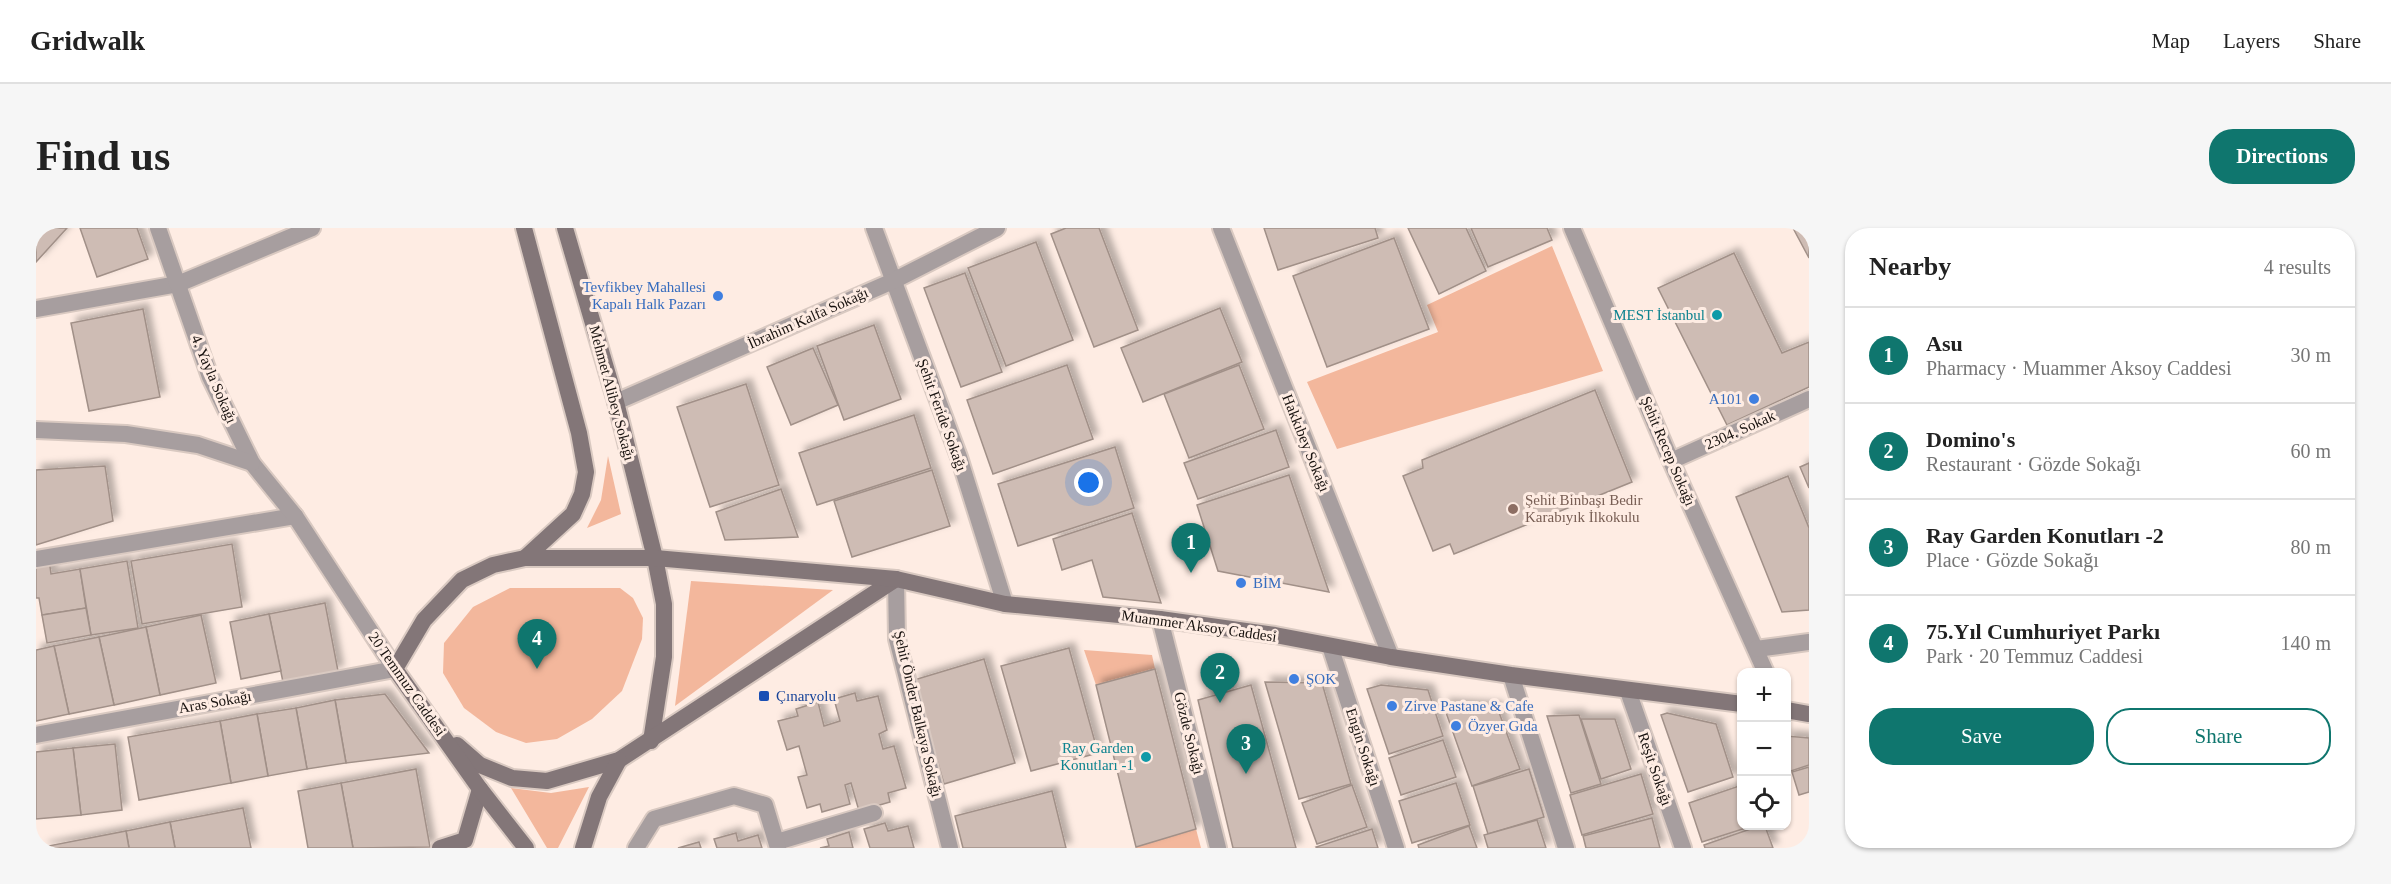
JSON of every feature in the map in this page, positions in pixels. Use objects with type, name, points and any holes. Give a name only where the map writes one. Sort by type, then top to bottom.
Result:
[{"type":"main road","points":[[524,228],[579,433],[586,472],[582,494],[573,514],[525,558]]},
{"type":"main road","name":"Mehmet Alibey Sokağı","points":[[565,228],[616,402],[655,558],[664,604],[664,657],[651,741]]},
{"type":"main road","name":"Muammer Aksoy Caddesi","points":[[395,669],[424,620],[462,580],[493,565],[525,558],[655,558],[896,579],[1005,604],[1160,619],[1275,635],[1391,657],[1511,675],[1737,703]]},
{"type":"main road","points":[[441,732],[480,765],[512,778],[547,781],[619,760],[896,579]]},
{"type":"main road","name":"20 Temmuz Caddesi","points":[[395,669],[480,789],[526,848]]},
{"type":"main road","points":[[1791,711],[1809,714]]},
{"type":"main road","points":[[583,848],[599,797],[619,760]]},
{"type":"main road","points":[[440,848],[465,840],[480,789]]},
{"type":"street","name":"4. Yayla Sokağı","points":[[158,228],[210,376],[252,463],[295,516]]},
{"type":"street","points":[[36,309],[178,284],[312,228]]},
{"type":"street","name":"Şehit Feride Sokağı","points":[[874,228],[959,457],[1005,604]]},
{"type":"street","name":"İbrahim Kalfa Sokağı","points":[[616,402],[893,281],[997,228]]},
{"type":"street","name":"Hakkıbey Sokağı","points":[[1221,228],[1391,657]]},
{"type":"street","name":"Şehit Recep Sokağı","points":[[1572,228],[1671,461],[1764,668]]},
{"type":"street","name":"2304. Sokak","points":[[1671,461],[1809,399]]},
{"type":"street","points":[[36,430],[126,434],[198,445],[252,463]]},
{"type":"street","points":[[36,559],[295,516]]},
{"type":"street","name":"20 Temmuz Caddesi","points":[[295,516],[395,669]]},
{"type":"street","name":"Şehit Önder Balkaya Sokağı","points":[[896,579],[897,639],[950,848]]},
{"type":"street","name":"Gözde Sokağı","points":[[1160,619],[1218,848]]},
{"type":"street","points":[[1756,649],[1809,642]]},
{"type":"street","name":"Engin Sokağı","points":[[1330,646],[1396,848]]},
{"type":"street","name":"Aras Sokağı","points":[[36,735],[395,669]]},
{"type":"street","points":[[1511,675],[1566,848]]},
{"type":"street","name":"Reşit Sokağı","points":[[1628,691],[1683,848]]},
{"type":"street","points":[[636,848],[654,819],[734,795],[765,805],[777,845],[874,813]]},
{"type":"shaded area","points":[[1552,246],[1603,371],[1337,449],[1307,382],[1438,332],[1427,305]]},
{"type":"shaded area","points":[[608,456],[621,514],[587,528],[601,500]]},
{"type":"shaded area","points":[[691,581],[833,590],[675,706]]},
{"type":"shaded area","points":[[510,588],[620,588],[633,598],[643,618],[642,639],[622,691],[592,719],[557,739],[526,743],[496,732],[464,708],[443,673],[444,643],[473,607]]},
{"type":"shaded area","points":[[1084,650],[1152,655],[1155,669],[1096,685]]},
{"type":"shaded area","points":[[589,787],[558,848],[547,848],[511,788],[551,793]]},
{"type":"shaded area","points":[[1196,829],[1201,848],[1136,848],[1136,847]]},
{"type":"building","points":[[36,228],[67,228],[36,262]]},
{"type":"building","points":[[80,228],[137,228],[148,259],[97,277]]},
{"type":"building","points":[[1066,228],[1099,228],[1138,330],[1094,347],[1051,234]]},
{"type":"building","points":[[1264,228],[1375,228],[1378,238],[1278,270]]},
{"type":"building","points":[[1408,228],[1466,228],[1486,271],[1439,294]]},
{"type":"building","points":[[1471,228],[1547,228],[1552,240],[1488,267]]},
{"type":"building","points":[[1793,228],[1809,228],[1809,258]]},
{"type":"building","points":[[1394,238],[1429,329],[1327,367],[1293,276]]},
{"type":"building","points":[[1036,242],[1073,340],[1006,366],[968,268]]},
{"type":"building","name":"MEST İstanbul","points":[[1734,253],[1782,353],[1809,342],[1809,387],[1727,425],[1658,288]]},
{"type":"building","points":[[965,273],[1002,372],[961,387],[924,288]]},
{"type":"building","points":[[1220,308],[1242,362],[1143,402],[1121,348]]},
{"type":"building","points":[[143,309],[160,397],[89,411],[71,323]]},
{"type":"building","points":[[874,325],[901,399],[844,420],[817,346]]},
{"type":"building","points":[[813,348],[838,405],[791,425],[767,367]]},
{"type":"building","points":[[1067,365],[1093,439],[993,474],[967,400]]},
{"type":"building","points":[[1239,365],[1264,429],[1189,458],[1164,394]]},
{"type":"building","points":[[746,384],[779,485],[710,507],[677,407]]},
{"type":"building","name":"Şehit Binbaşı Bedir Karabıyık İlkokulu","points":[[1595,390],[1632,482],[1454,554],[1450,544],[1433,551],[1403,476],[1423,468],[1422,460]]},
{"type":"building","points":[[914,415],[931,468],[817,505],[799,453]]},
{"type":"building","points":[[1276,430],[1289,467],[1198,499],[1184,463]]},
{"type":"building","points":[[1115,447],[1134,508],[1018,546],[998,484]]},
{"type":"building","points":[[1809,463],[1809,488],[1800,467]]},
{"type":"building","points":[[105,466],[113,521],[36,545],[36,470]]},
{"type":"building","points":[[932,470],[950,526],[852,557],[834,501]]},
{"type":"building","points":[[1289,475],[1329,592],[1218,571],[1197,505]]},
{"type":"building","points":[[1788,476],[1809,528],[1809,610],[1782,612],[1736,497]]},
{"type":"building","points":[[781,489],[798,537],[725,540],[716,512]]},
{"type":"building","points":[[1132,513],[1161,603],[1103,597],[1092,560],[1062,570],[1053,539]]},
{"type":"building","points":[[232,544],[242,607],[142,624],[131,561]]},
{"type":"building","points":[[49,559],[51,574],[80,569],[86,608],[42,615],[39,598],[36,598],[36,561]]},
{"type":"building","points":[[127,561],[138,628],[91,635],[80,569]]},
{"type":"building","points":[[325,603],[338,671],[283,682],[269,614]]},
{"type":"building","points":[[86,608],[91,635],[47,643],[42,615]]},
{"type":"building","points":[[269,614],[281,671],[241,679],[230,622]]},
{"type":"building","points":[[201,615],[216,683],[160,695],[146,627]]},
{"type":"building","points":[[146,627],[160,695],[114,705],[99,637]]},
{"type":"building","points":[[99,637],[114,705],[69,714],[54,646]]},
{"type":"building","points":[[54,646],[69,714],[36,721],[36,650]]},
{"type":"building","points":[[1069,648],[1098,753],[1031,771],[1001,666]]},
{"type":"building","points":[[984,659],[1015,763],[944,784],[914,680]]},
{"type":"building","name":"Ray Garden Konutları -1","points":[[1155,669],[1196,829],[1136,847],[1096,685]]},
{"type":"building","points":[[1265,682],[1322,683],[1351,784],[1299,799]]},
{"type":"building","points":[[1251,685],[1296,848],[1233,848],[1198,700]]},
{"type":"building","points":[[1381,685],[1428,690],[1443,736],[1389,754],[1367,689]]},
{"type":"building","points":[[855,693],[857,701],[878,696],[887,730],[879,734],[883,749],[894,746],[906,788],[888,793],[890,802],[859,811],[851,783],[845,785],[850,804],[822,812],[820,804],[807,808],[798,777],[807,775],[799,746],[787,750],[778,721],[798,716],[796,709],[818,702],[824,726],[840,721],[834,699]]},
{"type":"building","points":[[385,694],[429,753],[346,763],[335,700]]},
{"type":"building","points":[[335,700],[346,763],[307,769],[296,708]]},
{"type":"building","points":[[1443,704],[1497,707],[1520,769],[1472,786]]},
{"type":"building","points":[[296,708],[307,769],[268,776],[257,714]]},
{"type":"building","points":[[1667,713],[1716,724],[1733,777],[1688,792],[1661,715]]},
{"type":"building","points":[[257,714],[268,776],[231,783],[220,721]]},
{"type":"building","points":[[1579,715],[1601,784],[1571,793],[1547,716]]},
{"type":"building","points":[[1581,719],[1615,719],[1631,769],[1601,779]]},
{"type":"building","points":[[220,721],[231,783],[139,800],[128,737]]},
{"type":"building","points":[[1791,736],[1809,738],[1809,765],[1791,771]]},
{"type":"building","points":[[1443,740],[1456,777],[1401,795],[1389,758]]},
{"type":"building","points":[[115,744],[122,810],[81,815],[73,748]]},
{"type":"building","points":[[73,748],[81,815],[36,819],[36,752]]},
{"type":"building","points":[[1809,767],[1809,792],[1799,795],[1792,772]]},
{"type":"building","points":[[416,769],[430,847],[353,848],[341,783]]},
{"type":"building","points":[[1529,769],[1544,817],[1488,834],[1473,786]]},
{"type":"building","points":[[1641,774],[1653,814],[1582,835],[1570,795]]},
{"type":"building","points":[[341,783],[353,848],[308,848],[298,791]]},
{"type":"building","points":[[1456,783],[1470,825],[1412,843],[1399,801]]},
{"type":"building","points":[[1352,785],[1367,827],[1317,844],[1302,803]]},
{"type":"building","points":[[1737,787],[1737,830],[1740,830],[1702,842],[1689,803]]},
{"type":"building","points":[[1052,791],[1066,848],[963,848],[955,816]]},
{"type":"building","points":[[243,808],[251,848],[175,848],[170,822]]},
{"type":"building","points":[[1652,818],[1660,848],[1586,848],[1583,836]]},
{"type":"building","points":[[1537,820],[1546,848],[1488,848],[1484,835]]},
{"type":"building","points":[[170,822],[175,848],[129,848],[126,831]]},
{"type":"building","points":[[885,823],[888,831],[908,826],[914,848],[870,848],[864,829]]},
{"type":"building","points":[[1469,826],[1477,848],[1419,848],[1418,845]]},
{"type":"building","points":[[1372,829],[1378,848],[1316,847]]},
{"type":"building","points":[[1747,830],[1766,830],[1773,848],[1705,848],[1704,845]]},
{"type":"building","points":[[126,831],[129,848],[43,848],[43,847]]},
{"type":"building","points":[[849,832],[853,848],[820,848],[829,846],[827,839]]},
{"type":"building","points":[[736,833],[738,841],[758,835],[762,848],[717,848],[714,839]]},
{"type":"building","points":[[699,842],[701,848],[678,848]]},
{"type":"place","name":"Tevfikbey Mahallesi Kapalı Halk Pazarı","points":[[718,296]]},
{"type":"place","name":"MEST İstanbul","points":[[1717,315]]},
{"type":"place","name":"A101","points":[[1754,399]]},
{"type":"place","name":"Şehit Binbaşı Bedir Karabıyık İlkokulu","points":[[1513,509]]},
{"type":"place","name":"Asu","points":[[1191,573]]},
{"type":"place","name":"BİM","points":[[1241,583]]},
{"type":"place","name":"75.Yıl Cumhuriyet Parkı","points":[[537,669]]},
{"type":"place","name":"ŞOK","points":[[1294,679]]},
{"type":"place","name":"Çınaryolu","points":[[764,696]]},
{"type":"place","name":"Domino's","points":[[1220,703]]},
{"type":"place","name":"Zirve Pastane & Cafe","points":[[1392,706]]},
{"type":"place","name":"Özyer Gıda","points":[[1456,726]]},
{"type":"place","name":"Ray Garden Konutları -1","points":[[1146,757]]},
{"type":"place","name":"Ray Garden Konutları -2","points":[[1246,774]]}]
